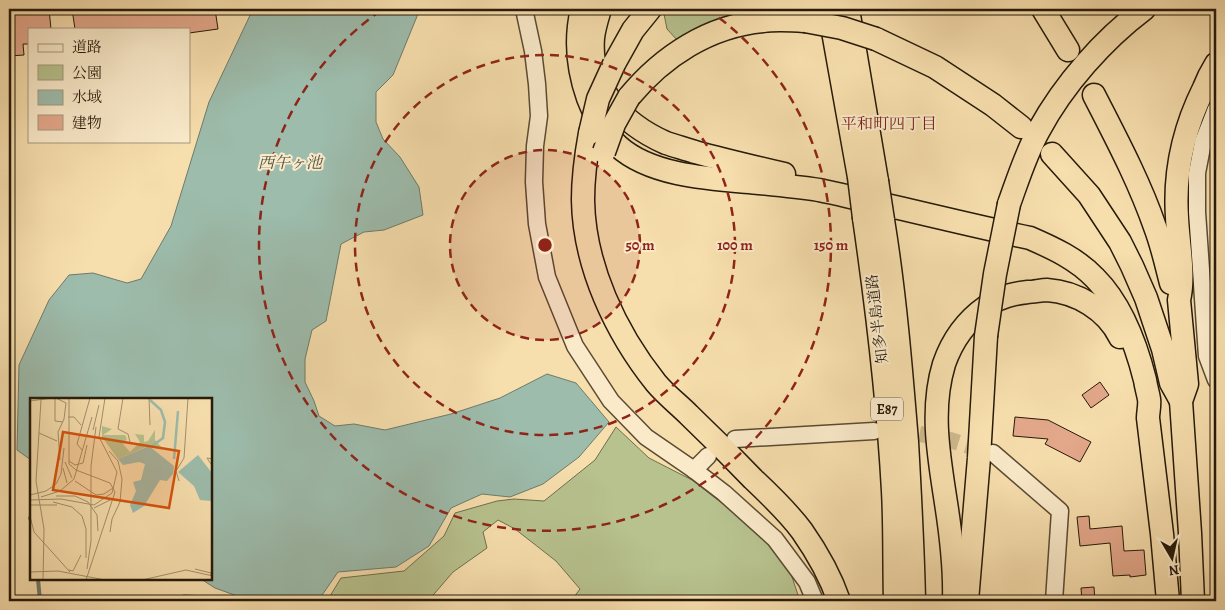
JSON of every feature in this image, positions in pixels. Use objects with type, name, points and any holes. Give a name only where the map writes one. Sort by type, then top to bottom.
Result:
[{"type":"highway","points":[[582,9],[579,34],[579,61],[583,83],[591,106],[602,129],[619,147],[636,158],[657,168],[681,174],[711,179],[819,190],[883,215],[1030,238],[1056,250],[1095,277],[1110,295],[1133,341],[1150,401],[1148,418],[1168,601]]},
{"type":"highway","points":[[600,9],[593,39],[594,60],[598,80],[613,105],[625,117],[667,143],[713,157],[890,200],[883,215]]},
{"type":"highway","points":[[650,9],[633,30],[614,64],[598,99],[586,153],[583,202],[586,229],[600,288],[616,321],[657,384],[738,462],[802,531],[839,601]]},
{"type":"highway","name":"知多半島道路","points":[[829,9],[868,179],[883,215],[892,278],[902,378],[913,549],[914,601]]},
{"type":"highway","name":"知多半島道路","points":[[848,9],[868,179]]},
{"type":"highway","points":[[1043,9],[1068,50]]},
{"type":"highway","points":[[967,601],[979,458],[986,336],[995,274],[1009,204],[1039,129],[1056,103],[1094,55],[1117,31],[1144,9]]},
{"type":"highway","points":[[616,321],[599,243],[596,213],[597,186],[604,152],[614,124],[629,97],[640,84],[665,60],[710,34],[727,28],[762,21],[782,20],[806,21],[842,28],[876,39],[935,67],[993,105],[1021,127]]},
{"type":"highway","points":[[1193,601],[1181,401],[1187,384],[1179,300],[1182,287],[1176,214],[1177,176],[1183,141],[1195,105],[1216,64]]},
{"type":"highway","points":[[1094,95],[1144,198],[1158,235],[1173,290],[1179,300]]},
{"type":"highway","points":[[1052,154],[1089,195],[1120,242],[1156,324],[1171,383],[1181,401]]},
{"type":"highway","name":"知多半島道路","points":[[883,215],[877,310],[893,491],[895,601]]},
{"type":"highway","points":[[954,601],[952,550],[939,456],[938,406],[944,364],[962,330],[978,313],[998,299],[1018,293],[1047,290],[1067,293],[1083,300],[1100,311],[1116,328],[1126,349],[1141,401],[1148,418]]},
{"type":"street","points":[[524,9],[533,51],[539,116],[535,146],[534,182],[537,224],[547,277],[574,346],[611,401],[646,437],[724,493],[775,539],[807,582],[815,601]]},
{"type":"street","points":[[1216,109],[1203,142],[1197,173],[1197,212],[1207,356],[1216,380]]},
{"type":"street","points":[[736,439],[874,431]]},
{"type":"street","points":[[993,454],[1060,511],[1054,601]]},
{"type":"street","points":[[694,470],[708,456]]},
{"type":"green space","points":[[663,9],[738,9],[730,23],[678,41],[667,29]]},
{"type":"green space","points":[[616,427],[649,458],[692,480],[759,532],[786,559],[800,601],[571,601],[580,589],[556,561],[515,529],[498,520],[483,532],[487,548],[453,572],[428,601],[327,601],[341,578],[404,571],[444,536],[455,513],[497,501],[514,499],[544,501],[595,460]]},
{"type":"green space","points":[[184,595],[210,596],[222,601],[168,601],[167,599]]},
{"type":"water","name":"西午ヶ池","points":[[253,9],[420,9],[393,75],[376,92],[376,122],[383,139],[400,157],[419,187],[423,215],[384,230],[364,232],[341,244],[326,321],[312,330],[305,359],[305,382],[319,416],[335,426],[354,424],[385,430],[451,414],[500,398],[547,374],[576,383],[609,422],[579,457],[543,484],[510,497],[482,494],[451,508],[429,546],[396,567],[338,572],[318,601],[251,601],[215,588],[203,580],[212,580],[212,398],[30,398],[30,459],[17,450],[19,365],[49,300],[69,275],[93,273],[127,283],[141,279],[171,226],[209,102]]},
{"type":"building","points":[[9,9],[49,9],[51,28],[28,28],[28,44],[23,44],[24,55],[9,56]]},
{"type":"building","points":[[72,9],[215,9],[218,29],[190,33],[190,28],[75,28]]},
{"type":"building","points":[[1100,382],[1109,395],[1091,408],[1082,395]]},
{"type":"building","points":[[1015,417],[1048,420],[1091,442],[1080,462],[1045,444],[1048,439],[1013,436]]},
{"type":"building","points":[[1089,516],[1090,529],[1122,526],[1124,551],[1144,550],[1146,575],[1130,577],[1130,575],[1113,576],[1110,543],[1080,546],[1077,517]]},
{"type":"building","points":[[1094,587],[1095,601],[1082,601],[1081,588]]},
{"type":"waterway","points":[[38,580],[40,601]]},
{"type":"tunnel","points":[[896,429],[950,440],[988,452]]},
{"type":"district","name":"平和町四丁目","points":[[889,123]]}]
